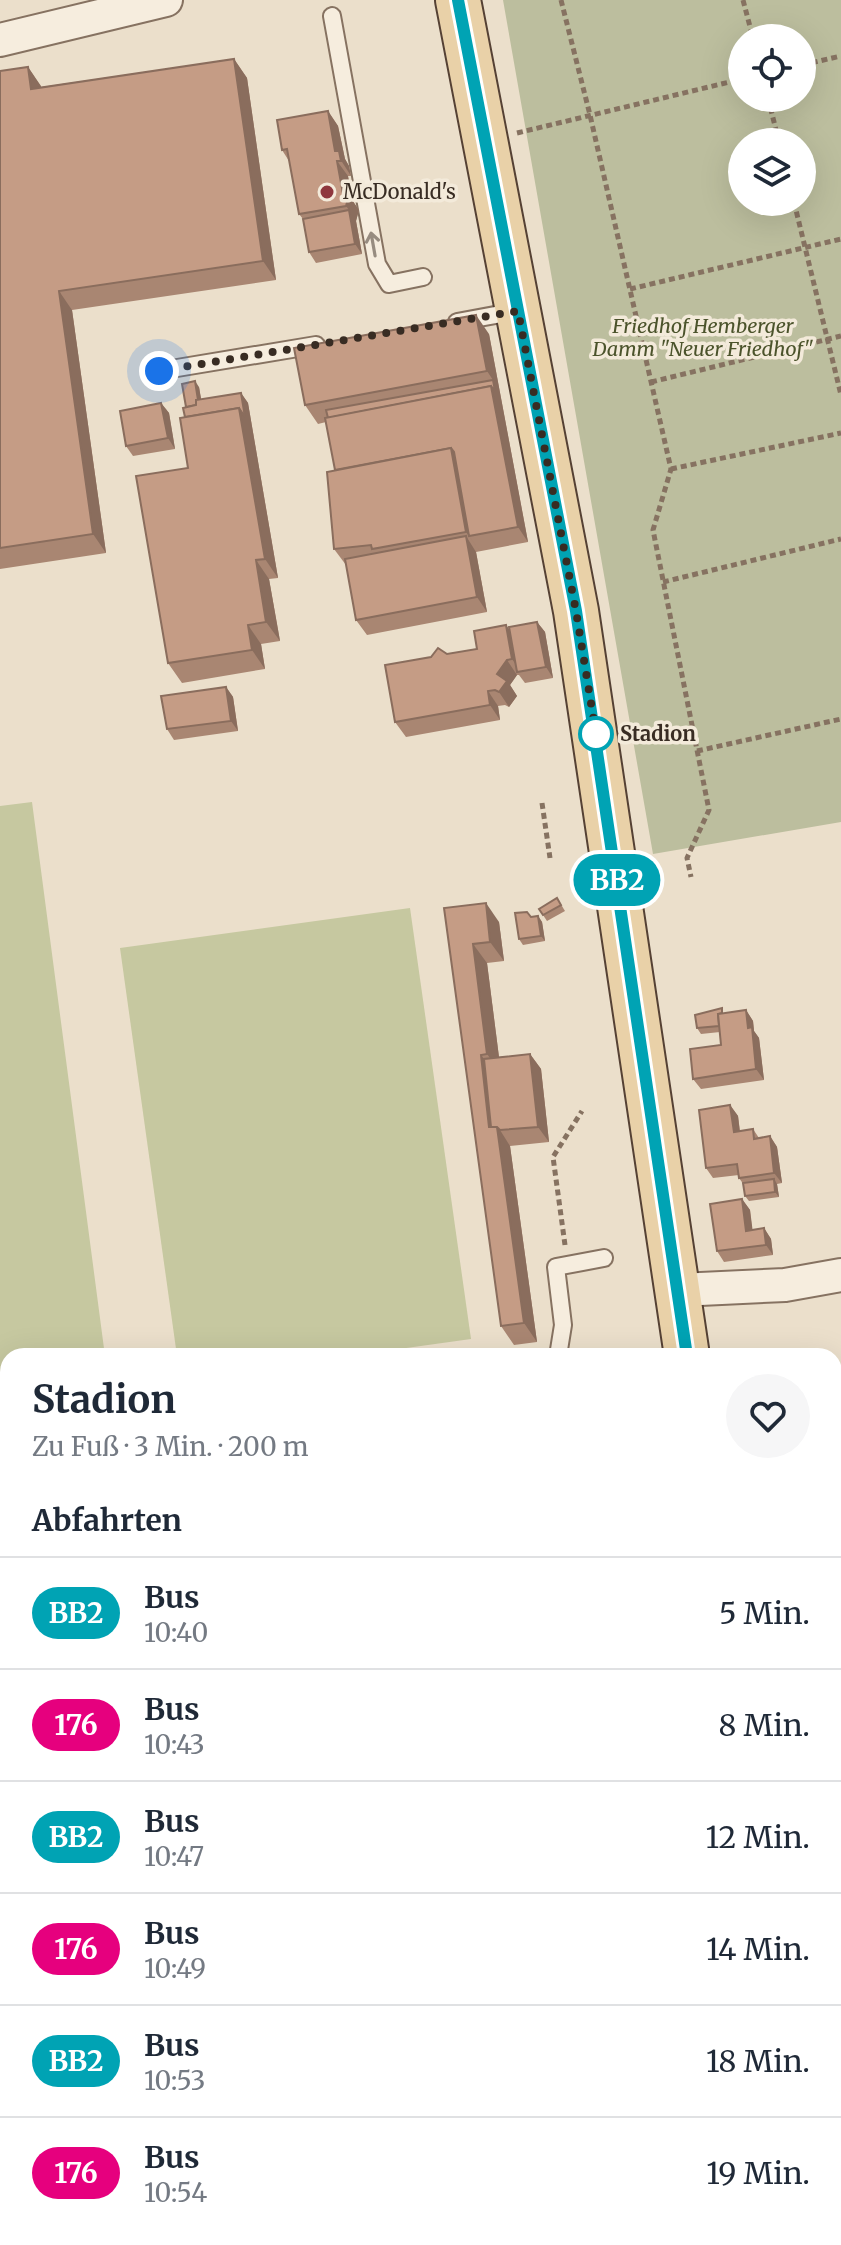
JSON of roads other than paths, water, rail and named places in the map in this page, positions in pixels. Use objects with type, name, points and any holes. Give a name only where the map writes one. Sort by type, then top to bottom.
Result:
[{"type":"main road","points":[[458,0],[576,611],[686,1348]]},
{"type":"street","points":[[0,40],[73,11],[166,0]]},
{"type":"street","points":[[679,1290],[785,1285],[841,1275]]},
{"type":"lane","points":[[332,16],[377,264],[389,284],[423,277]]},
{"type":"lane","points":[[440,324],[518,311]]},
{"type":"lane","points":[[159,371],[331,343]]},
{"type":"lane","points":[[559,1348],[563,1325],[556,1267],[604,1258]]},
{"type":"place","name":"McDonald's","points":[[327,192]]},
{"type":"place","name":"Stadion","points":[[596,734]]},
{"type":"park label","name":"Friedhof Hemberger Damm \"Neuer Friedhof\"","points":[[703,338]]}]
